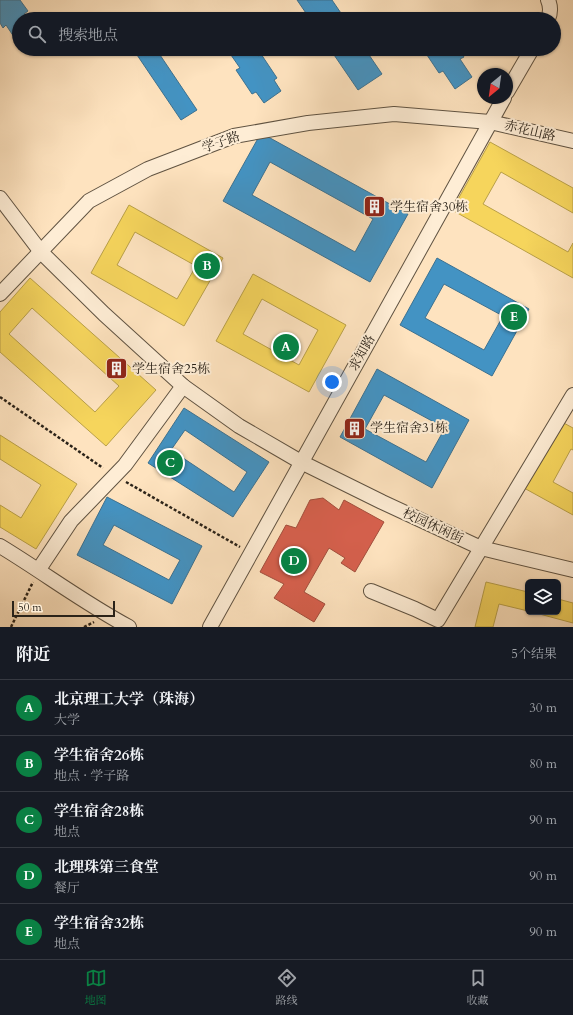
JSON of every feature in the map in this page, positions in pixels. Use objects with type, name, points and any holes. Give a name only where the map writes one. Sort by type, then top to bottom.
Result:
[{"type":"street","points":[[548,0],[550,12]]},
{"type":"street","points":[[513,82],[528,56]]},
{"type":"street","name":"赤花山路","points":[[500,104],[490,122],[573,141]]},
{"type":"street","name":"学子路","points":[[0,294],[89,202],[148,170],[234,136],[308,123],[394,114],[490,122]]},
{"type":"street","name":"求知路","points":[[210,627],[490,122]]},
{"type":"street","name":"校园休闲街","points":[[0,198],[41,252],[104,314],[183,386],[239,426],[301,462],[481,548],[573,570]]},
{"type":"street","points":[[39,569],[71,521],[114,475],[126,465],[183,386]]},
{"type":"street","points":[[371,591],[415,609],[436,624],[571,402]]},
{"type":"street","points":[[0,546],[39,569],[106,615],[129,627]]},
{"type":"path","points":[[0,397],[114,475],[251,553]]},
{"type":"path","points":[[11,627],[39,569]]},
{"type":"building: 住宅","points":[[490,142],[573,188],[573,213],[501,172],[483,204],[568,252],[573,243],[573,278],[452,210]]},
{"type":"building: 住宅","points":[[129,205],[223,258],[184,326],[91,273]],"holes":[[[135,232],[196,266],[177,299],[117,265]]]},
{"type":"building: 住宅","points":[[253,274],[346,325],[309,392],[216,341]],"holes":[[[262,299],[318,330],[299,365],[243,334]]]},
{"type":"building: 住宅","name":"学生宿舍25栋","points":[[30,278],[156,390],[106,446],[0,352],[0,312]],"holes":[[[32,308],[119,386],[95,412],[9,334]]]},
{"type":"building: 住宅","points":[[560,421],[573,428],[573,450],[571,449],[553,482],[573,493],[573,515],[524,488]]},
{"type":"building: 住宅","points":[[0,435],[77,484],[36,549],[0,527],[0,505],[21,518],[41,485],[0,459]]},
{"type":"building: 住宅","points":[[486,582],[525,591],[525,610],[499,604],[493,627],[475,627]]},
{"type":"building: 住宅","points":[[561,600],[573,603],[573,623],[543,615],[561,615]]},
{"type":"building: 商业","points":[[323,498],[339,510],[344,500],[384,522],[355,572],[341,563],[345,558],[329,548],[304,592],[325,604],[314,622],[274,598],[284,584],[260,572],[286,525],[296,528],[310,500]]},
{"type":"building: 学校","points":[[0,0],[20,0],[28,11],[12,12],[12,34],[6,25],[3,28],[0,23]]},
{"type":"building: 学校","points":[[297,0],[332,0],[340,12],[305,12]]},
{"type":"building: 学校","points":[[138,56],[161,56],[197,110],[181,120]]},
{"type":"building: 学校","points":[[232,56],[262,56],[277,78],[274,80],[281,91],[264,103],[256,92],[252,94],[236,70],[240,68]]},
{"type":"building: 学校","points":[[335,56],[370,56],[382,74],[358,90]]},
{"type":"building: 学校","points":[[428,56],[463,56],[460,59],[472,77],[455,89],[443,71],[439,73]]},
{"type":"building: 学校","name":"学生宿舍30栋","points":[[261,133],[408,214],[370,282],[223,201]],"holes":[[[270,162],[373,219],[355,252],[252,195]]]},
{"type":"building: 学校","points":[[437,258],[529,309],[492,376],[400,325]],"holes":[[[444,284],[503,316],[484,350],[425,318]]]},
{"type":"building: 学校","name":"学生宿舍31栋","points":[[377,369],[469,420],[432,488],[340,437]],"holes":[[[384,395],[445,428],[426,462],[365,429]]]},
{"type":"building: 学校","points":[[184,408],[269,462],[233,517],[148,463]],"holes":[[[185,430],[247,472],[234,492],[171,450]]]},
{"type":"building: 学校","points":[[107,497],[202,546],[172,604],[77,555]],"holes":[[[114,525],[180,560],[169,580],[103,545]]]},
{"type":"place","name":"学生宿舍30栋","points":[[374,207]]},
{"type":"place","name":"学生宿舍26栋","points":[[207,266]]},
{"type":"place","name":"学生宿舍32栋","points":[[514,317]]},
{"type":"place","name":"北京理工大学（珠海）","points":[[286,347]]},
{"type":"place","name":"学生宿舍25栋","points":[[117,369]]},
{"type":"place","name":"学生宿舍31栋","points":[[355,428]]},
{"type":"place","name":"学生宿舍28栋","points":[[170,463]]},
{"type":"place","name":"北理珠第三食堂","points":[[294,561]]}]
